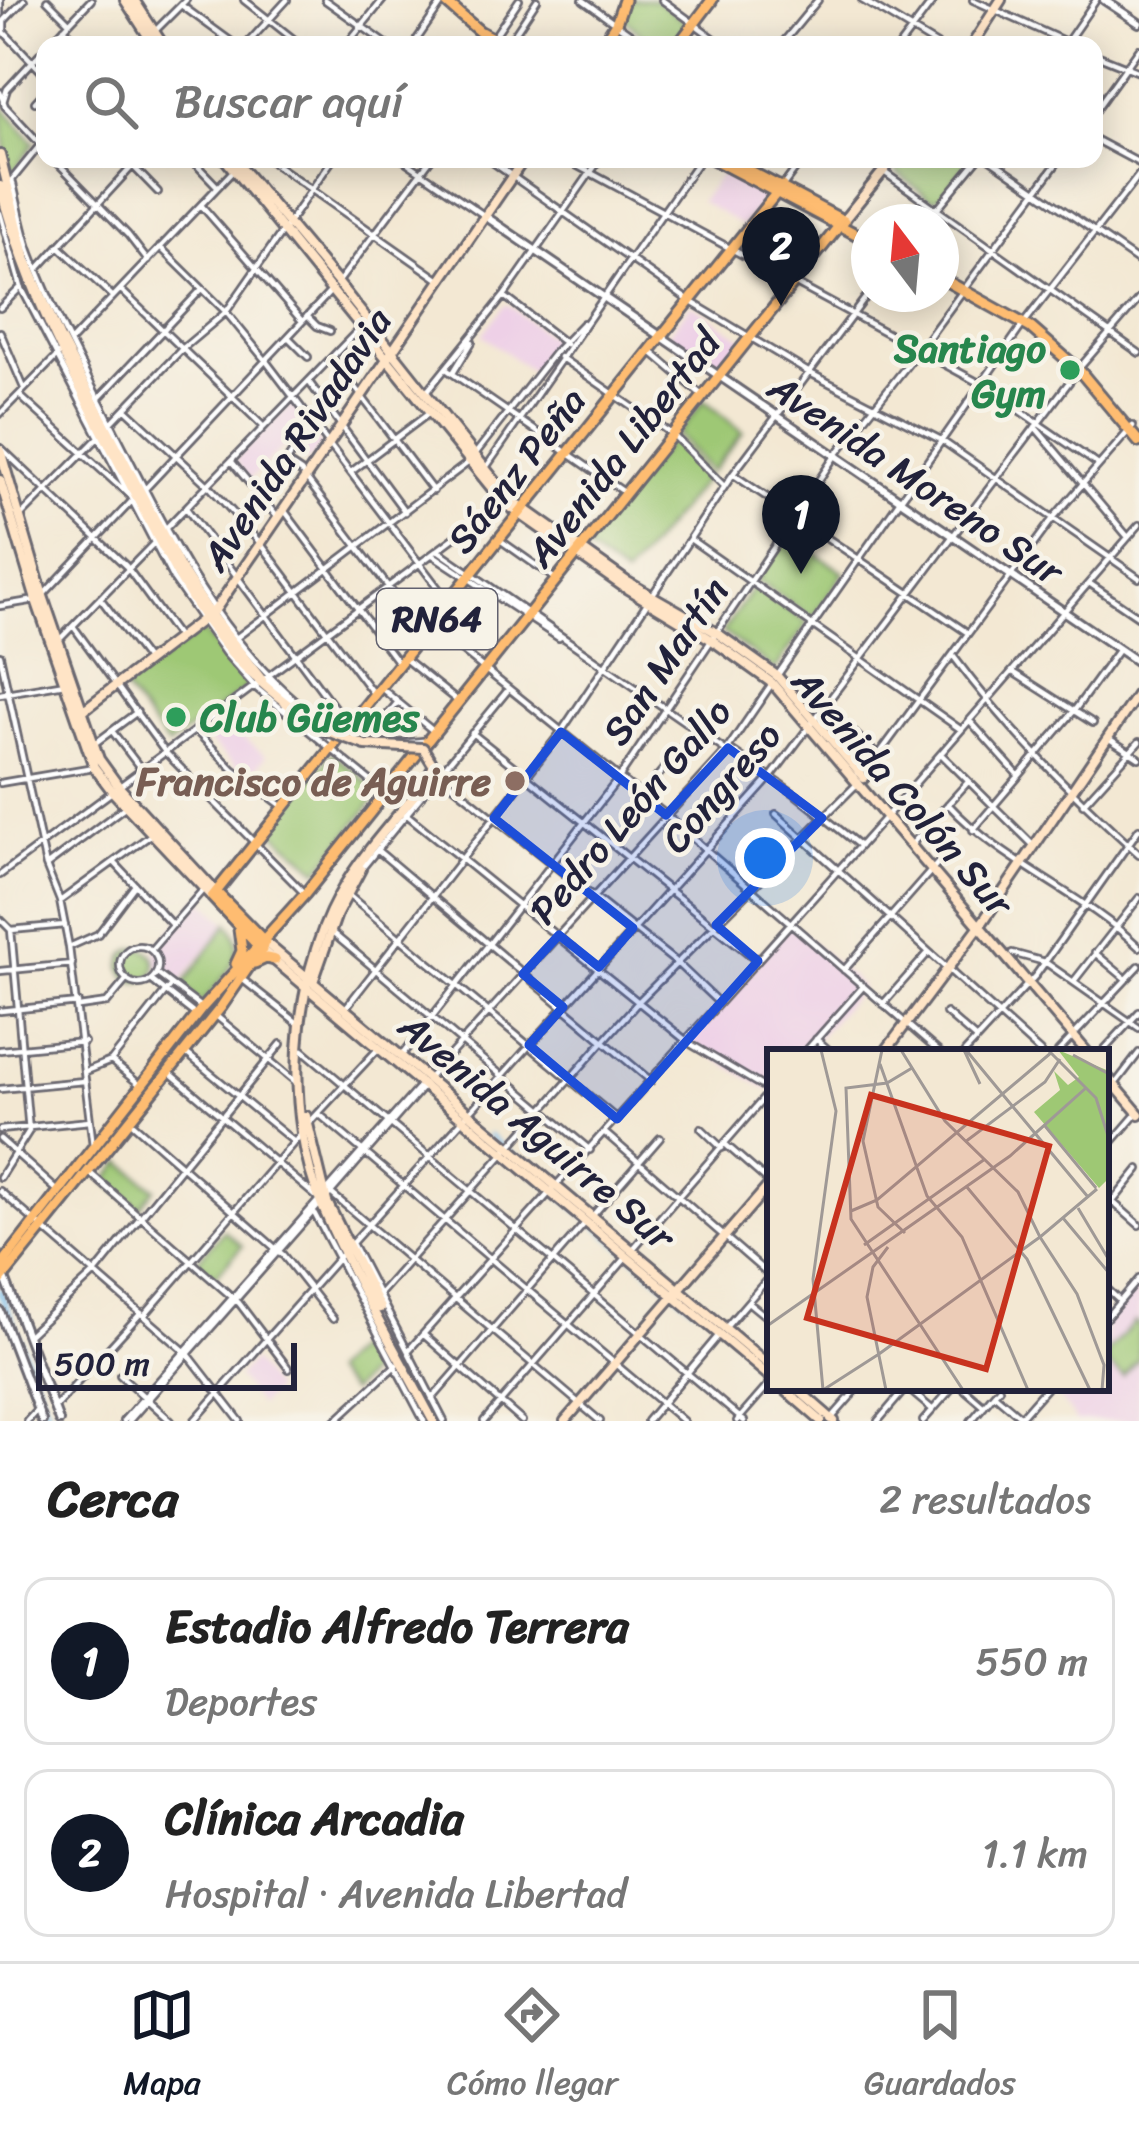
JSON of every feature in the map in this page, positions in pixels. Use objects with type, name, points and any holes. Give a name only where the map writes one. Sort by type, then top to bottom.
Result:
[{"type":"main road","points":[[125,0],[152,36]]},
{"type":"main road","points":[[134,0],[153,36]]},
{"type":"main road","points":[[608,36],[624,0]]},
{"type":"main road","points":[[685,36],[712,0]]},
{"type":"main road","points":[[978,36],[1001,0]]},
{"type":"main road","points":[[441,1],[483,36]]},
{"type":"main road","points":[[0,155],[22,264],[209,617],[253,672],[336,736],[365,745],[423,748],[434,766],[341,892],[309,984],[300,1025],[298,1083],[323,1199],[435,1421]]},
{"type":"main road","points":[[239,168],[390,353]]},
{"type":"main road","name":"Avenida Rivadavia","points":[[80,713],[209,617],[518,168]]},
{"type":"main road","points":[[733,168],[780,189]]},
{"type":"main road","points":[[743,168],[851,228]]},
{"type":"main road","name":"Avenida Libertad","points":[[1,1272],[82,1177],[90,1151],[199,1012],[305,894],[886,168]]},
{"type":"main road","name":"Sáenz Peña","points":[[210,892],[284,808],[336,736],[378,692],[780,189]]},
{"type":"main road","points":[[959,284],[1025,321],[1081,368],[1136,433]]},
{"type":"main road","points":[[335,286],[362,326],[390,353]]},
{"type":"main road","name":"Avenida Colón Sur","points":[[390,353],[522,511]]},
{"type":"main road","points":[[0,449],[16,522]]},
{"type":"main road","name":"Avenida Colón Sur","points":[[484,471],[503,502],[775,680],[1085,1049]]},
{"type":"main road","points":[[0,480],[65,683],[101,764],[126,806],[275,960],[309,984]]},
{"type":"main road","points":[[39,598],[58,640],[94,766],[233,919],[425,1083]]},
{"type":"main road","points":[[888,1049],[980,926],[1139,692]]},
{"type":"main road","points":[[305,1128],[303,1050],[309,984],[347,894],[382,836]]},
{"type":"main road","points":[[231,974],[240,958],[242,937],[233,919]]},
{"type":"main road","name":"Avenida Libertad","points":[[40,1226],[60,1192],[98,1163],[230,996],[262,946]]},
{"type":"main road","points":[[251,967],[261,959],[275,960]]},
{"type":"main road","points":[[219,988],[230,996]]},
{"type":"main road","name":"Avenida Aguirre Sur","points":[[343,1011],[402,1055],[425,1083],[676,1294],[767,1364]]},
{"type":"main road","points":[[1109,1078],[1139,1112]]},
{"type":"main road","points":[[565,1421],[767,1188]]},
{"type":"main road","name":"Avenida Aguirre Sur","points":[[722,1332],[767,1377]]},
{"type":"main road","points":[[787,1391],[829,1420]]},
{"type":"main road","points":[[799,1391],[829,1420]]},
{"type":"street","points":[[1,0],[1,24],[36,65]]},
{"type":"street","points":[[1,24],[24,0]]},
{"type":"street","points":[[47,0],[74,36]]},
{"type":"street","points":[[56,36],[91,0]]},
{"type":"street","points":[[244,0],[288,36]]},
{"type":"street","points":[[255,36],[287,0]]},
{"type":"street","points":[[354,36],[383,0]]},
{"type":"street","points":[[512,36],[538,0]]},
{"type":"street","points":[[583,0],[634,36]]},
{"type":"street","points":[[662,0],[712,36]]},
{"type":"street","points":[[788,36],[818,0]]},
{"type":"street","points":[[862,0],[923,36]]},
{"type":"street","points":[[908,36],[934,0]]},
{"type":"street","points":[[974,0],[1050,36]]},
{"type":"street","points":[[1074,36],[1100,0],[1139,23]]},
{"type":"street","points":[[328,1],[375,36]]},
{"type":"street","points":[[419,36],[441,1]]},
{"type":"street","points":[[495,36],[516,1]]},
{"type":"street","points":[[158,36],[183,3],[225,36]]},
{"type":"street","points":[[1103,99],[1139,50]]},
{"type":"street","points":[[3,102],[7,89],[36,57]]},
{"type":"street","points":[[1103,57],[1139,72]]},
{"type":"street","points":[[0,92],[3,102],[36,137]]},
{"type":"street","points":[[1103,144],[1139,163]]},
{"type":"street","points":[[36,152],[4,189],[99,436],[153,544],[263,681],[311,728],[365,742],[432,737]]},
{"type":"street","points":[[63,168],[148,261]]},
{"type":"street","points":[[38,269],[131,168]]},
{"type":"street","points":[[135,168],[158,192]]},
{"type":"street","points":[[200,168],[218,186]]},
{"type":"street","points":[[0,414],[231,168]]},
{"type":"street","points":[[280,168],[441,281]]},
{"type":"street","points":[[111,423],[182,349],[226,312],[327,168]]},
{"type":"street","points":[[415,168],[485,216]]},
{"type":"street","points":[[145,489],[335,286],[424,168]]},
{"type":"street","points":[[501,168],[688,300],[808,372],[941,440],[1139,578]]},
{"type":"street","points":[[581,168],[981,384],[1096,464]]},
{"type":"street","points":[[424,395],[450,371],[594,168]]},
{"type":"street","points":[[236,638],[473,457],[632,260],[694,168]]},
{"type":"street","points":[[780,189],[796,168]]},
{"type":"street","points":[[895,168],[897,181]]},
{"type":"street","points":[[940,204],[970,168]]},
{"type":"street","points":[[1004,168],[1139,262]]},
{"type":"street","name":"San Martín","points":[[402,1055],[619,778],[835,457],[1053,168]]},
{"type":"street","points":[[883,171],[929,204]]},
{"type":"street","name":"Pedro León Gallo","points":[[126,1421],[727,749],[1025,321],[1139,175]]},
{"type":"street","points":[[200,205],[304,318],[330,331]]},
{"type":"street","points":[[0,213],[21,287],[99,398],[209,617],[236,638],[263,681]]},
{"type":"street","name":"Avenida Moreno Sur","points":[[485,216],[1139,663]]},
{"type":"street","points":[[959,226],[1139,353]]},
{"type":"street","points":[[0,254],[9,246]]},
{"type":"street","points":[[60,247],[113,297]]},
{"type":"street","points":[[160,248],[226,312],[450,603]]},
{"type":"street","points":[[0,308],[21,287]]},
{"type":"street","points":[[120,289],[264,427]]},
{"type":"street","points":[[99,398],[202,289]]},
{"type":"street","points":[[504,296],[566,345]]},
{"type":"street","name":"Congreso","points":[[352,1243],[771,777],[1081,368],[1139,299]]},
{"type":"street","points":[[343,1011],[561,732],[733,474],[852,313]]},
{"type":"street","points":[[165,529],[362,326]]},
{"type":"street","points":[[0,332],[22,392],[81,455],[131,498]]},
{"type":"street","points":[[288,337],[308,357]]},
{"type":"street","points":[[649,350],[703,396]]},
{"type":"street","points":[[558,355],[673,435],[724,487]]},
{"type":"street","points":[[484,471],[558,355]]},
{"type":"street","points":[[332,357],[434,491]]},
{"type":"street","points":[[450,371],[626,494]]},
{"type":"street","points":[[308,381],[405,512]]},
{"type":"street","points":[[126,409],[261,544],[378,692],[398,702],[432,737]]},
{"type":"street","points":[[350,472],[435,409]]},
{"type":"street","points":[[1037,426],[1128,537]]},
{"type":"street","points":[[379,1294],[640,1001],[753,890],[878,755],[1081,482],[1136,433]]},
{"type":"street","points":[[0,529],[16,522],[99,436]]},
{"type":"street","points":[[0,449],[128,569],[180,640]]},
{"type":"street","points":[[262,499],[294,450]]},
{"type":"street","points":[[232,461],[402,662],[459,703]]},
{"type":"street","points":[[286,462],[305,478],[388,588],[428,630],[666,815],[935,1049]]},
{"type":"street","points":[[733,474],[968,633]]},
{"type":"street","points":[[0,606],[39,598],[131,498]]},
{"type":"street","points":[[0,875],[503,502]]},
{"type":"street","points":[[186,508],[296,656],[336,736],[385,793]]},
{"type":"street","points":[[408,1352],[887,816],[1139,525]]},
{"type":"street","points":[[690,539],[962,730]]},
{"type":"street","points":[[500,540],[557,579]]},
{"type":"street","points":[[58,640],[153,544]]},
{"type":"street","points":[[436,553],[664,710],[771,777],[860,846]]},
{"type":"street","points":[[1089,583],[1139,617]]},
{"type":"street","points":[[100,598],[149,663]]},
{"type":"street","points":[[73,626],[165,752],[305,894]]},
{"type":"street","points":[[973,830],[1074,711],[1119,649]]},
{"type":"street","points":[[0,655],[4,694],[73,964],[84,1042],[90,1151],[98,1163]]},
{"type":"street","points":[[952,655],[1071,793],[1139,854]]},
{"type":"street","points":[[1012,672],[1094,723]]},
{"type":"street","points":[[4,694],[65,683]]},
{"type":"street","points":[[360,871],[509,689]]},
{"type":"street","points":[[365,742],[398,702]]},
{"type":"street","points":[[826,705],[878,755]]},
{"type":"street","points":[[94,744],[137,712]]},
{"type":"street","points":[[970,721],[1018,776]]},
{"type":"street","points":[[112,730],[141,770]]},
{"type":"street","points":[[195,730],[233,769],[284,808]]},
{"type":"street","points":[[656,778],[696,731]]},
{"type":"street","points":[[472,734],[758,961]]},
{"type":"street","points":[[1108,738],[1139,758]]},
{"type":"street","points":[[1083,805],[1139,742]]},
{"type":"street","points":[[941,754],[1034,846]]},
{"type":"street","points":[[0,783],[94,766]]},
{"type":"street","points":[[439,774],[678,964],[719,1004]]},
{"type":"street","points":[[911,845],[968,782]]},
{"type":"street","points":[[948,804],[973,830],[1116,926],[1139,947]]},
{"type":"street","points":[[46,866],[126,806]]},
{"type":"street","points":[[406,814],[686,1041],[767,1089]]},
{"type":"street","points":[[776,814],[1037,1049]]},
{"type":"street","points":[[968,1049],[1045,962],[1139,830]]},
{"type":"street","points":[[60,902],[152,833]]},
{"type":"street","points":[[376,850],[651,1082]]},
{"type":"street","points":[[114,862],[172,925]]},
{"type":"street","points":[[844,970],[934,866]]},
{"type":"street","points":[[69,947],[98,934],[136,885]]},
{"type":"street","points":[[151,950],[210,892]]},
{"type":"street","points":[[347,894],[617,1119]]},
{"type":"street","points":[[1074,981],[1139,898]]},
{"type":"street","points":[[0,919],[10,930],[29,1127],[0,1177]]},
{"type":"street","points":[[10,930],[65,925]]},
{"type":"street","points":[[330,931],[590,1150]]},
{"type":"street","points":[[139,946],[151,950],[157,961],[153,976],[139,984],[127,980],[120,968],[126,950],[139,946]]},
{"type":"street","points":[[883,1004],[929,952]]},
{"type":"street","points":[[1012,953],[1045,962],[1139,1028]]},
{"type":"street","points":[[1095,953],[1126,979]]},
{"type":"street","points":[[0,971],[73,964]]},
{"type":"street","points":[[1061,1049],[1139,966]]},
{"type":"street","points":[[153,976],[171,985],[199,1012]]},
{"type":"street","points":[[153,976],[166,992],[199,1012]]},
{"type":"street","points":[[242,979],[300,1025]]},
{"type":"street","points":[[0,1011],[107,1003],[127,980]]},
{"type":"street","points":[[86,1071],[111,1061],[171,985]]},
{"type":"street","points":[[808,1049],[862,987]]},
{"type":"street","points":[[1105,1049],[1139,1012]]},
{"type":"street","points":[[946,1013],[976,1040]]},
{"type":"street","points":[[214,1015],[298,1083]]},
{"type":"street","points":[[187,1027],[198,1036]]},
{"type":"street","points":[[816,1039],[828,1049]]},
{"type":"street","points":[[0,1050],[84,1042]]},
{"type":"street","points":[[27,1336],[96,1272],[281,1045]]},
{"type":"street","points":[[53,1408],[191,1262],[379,1048]]},
{"type":"street","points":[[303,1050],[740,1420],[767,1384]]},
{"type":"street","points":[[185,1052],[293,1141]]},
{"type":"street","points":[[1109,1092],[1139,1053]]},
{"type":"street","points":[[111,1061],[141,1085]]},
{"type":"street","points":[[169,1072],[274,1163],[332,1206],[432,1399],[435,1421]]},
{"type":"street","points":[[150,1075],[160,1083]]},
{"type":"street","points":[[0,1089],[86,1081]]},
{"type":"street","points":[[484,1421],[767,1095]]},
{"type":"street","points":[[1109,1146],[1139,1112]]},
{"type":"street","points":[[320,1114],[683,1421]]},
{"type":"street","points":[[0,1130],[91,1121]]},
{"type":"street","points":[[130,1121],[277,1250],[333,1319]]},
{"type":"street","points":[[109,1126],[120,1135]]},
{"type":"street","points":[[700,1128],[767,1182]]},
{"type":"street","points":[[605,1133],[767,1273]]},
{"type":"street","points":[[432,1399],[660,1138]]},
{"type":"street","points":[[0,1139],[60,1192]]},
{"type":"street","points":[[1139,1169],[1109,1199],[1139,1225]]},
{"type":"street","points":[[82,1177],[141,1217],[234,1298],[289,1370]]},
{"type":"street","points":[[0,1191],[187,1352],[240,1421]]},
{"type":"street","points":[[323,1199],[368,1225],[600,1421]]},
{"type":"street","points":[[323,1199],[340,1256],[396,1365],[435,1421]]},
{"type":"street","points":[[194,1421],[340,1256]]},
{"type":"street","points":[[1,1272],[59,1421]]},
{"type":"street","points":[[647,1421],[767,1280]]},
{"type":"street","points":[[1109,1315],[1139,1280]]},
{"type":"street","points":[[1109,1291],[1121,1301]]},
{"type":"street","points":[[748,1302],[767,1318]]},
{"type":"street","points":[[0,1311],[42,1421]]},
{"type":"street","points":[[424,1335],[522,1421]]},
{"type":"street","points":[[335,1421],[396,1365]]},
{"type":"street","points":[[120,1375],[171,1421]]},
{"type":"street","points":[[806,1397],[811,1391]]},
{"type":"street","points":[[829,1420],[855,1391]]},
{"type":"street","points":[[878,1421],[903,1391]]},
{"type":"street","points":[[910,1391],[933,1410]]},
{"type":"street","points":[[923,1421],[949,1391]]},
{"type":"street","points":[[966,1391],[984,1406]]},
{"type":"street","points":[[971,1421],[997,1391],[1019,1419],[1043,1391]]},
{"type":"street","points":[[27,1421],[38,1409]]},
{"type":"highlighted area","points":[[561,732],[666,815],[728,748],[822,818],[716,925],[758,961],[617,1119],[529,1045],[563,1007],[523,974],[559,935],[599,967],[633,928],[494,818]]},
{"type":"shaded area","points":[[726,168],[771,192],[743,226],[700,201]]},
{"type":"shaded area","points":[[691,304],[744,339],[718,370],[668,335]]},
{"type":"shaded area","points":[[508,305],[555,342],[534,373],[482,335]]},
{"type":"shaded area","points":[[293,402],[321,445],[305,460],[289,441],[249,480],[235,460]]},
{"type":"shaded area","points":[[216,717],[266,756],[249,779],[199,732]]},
{"type":"shaded area","points":[[200,896],[227,923],[178,985],[160,971],[155,950]]},
{"type":"shaded area","points":[[791,923],[862,987],[808,1049],[767,1049],[767,1089],[686,1041]]},
{"type":"shaded area","points":[[1139,1286],[1139,1421],[1076,1421],[1054,1391],[1109,1391],[1109,1321]]},
{"type":"shaded area","points":[[252,1361],[274,1390],[259,1406],[237,1377]]},
{"type":"green space","points":[[629,0],[657,0],[688,24],[679,36],[643,36],[622,16]]},
{"type":"green space","points":[[0,103],[34,143],[9,179]]},
{"type":"green space","points":[[898,168],[965,168],[939,198],[931,199],[897,173]]},
{"type":"green space","points":[[704,400],[743,432],[711,472],[678,434]]},
{"type":"green space","points":[[673,437],[707,476],[625,577],[584,548]]},
{"type":"green space","points":[[787,534],[844,573],[813,618],[756,580]]},
{"type":"green space","points":[[754,587],[808,623],[775,670],[722,632]]},
{"type":"green space","name":"Club Güemes","points":[[202,630],[249,686],[168,746],[123,688]]},
{"type":"green space","points":[[332,753],[380,793],[319,870],[270,829]]},
{"type":"green space","points":[[228,923],[235,934],[236,955],[202,1003],[182,986]]},
{"type":"green space","points":[[139,948],[151,953],[156,965],[151,977],[139,982],[127,977],[122,965],[127,953]]},
{"type":"green space","points":[[122,1162],[155,1189],[139,1208],[106,1181]]},
{"type":"green space","points":[[224,1230],[242,1246],[215,1277],[197,1261]]},
{"type":"green space","points":[[1135,1322],[1139,1326],[1139,1359],[1123,1377],[1109,1365],[1109,1350]]},
{"type":"green space","points":[[361,1342],[381,1361],[350,1392],[331,1372]]},
{"type":"waterway","points":[[0,464],[23,543]]},
{"type":"waterway","points":[[97,763],[116,789]]},
{"type":"waterway","points":[[293,971],[302,978]]},
{"type":"waterway","points":[[313,988],[330,1002]]},
{"type":"waterway","points":[[489,1135],[693,1307]]},
{"type":"waterway","points":[[0,1290],[51,1421]]},
{"type":"waterway","points":[[817,1412],[827,1421]]},
{"type":"place","name":"Clínica Arcadia","points":[[781,306]]},
{"type":"place","name":"Santiago Gym","points":[[1070,370]]},
{"type":"place","name":"Estadio Alfredo Terrera","points":[[801,574]]},
{"type":"place","name":"Club Güemes","points":[[176,717]]},
{"type":"place","name":"Francisco de Aguirre","points":[[515,781]]}]
